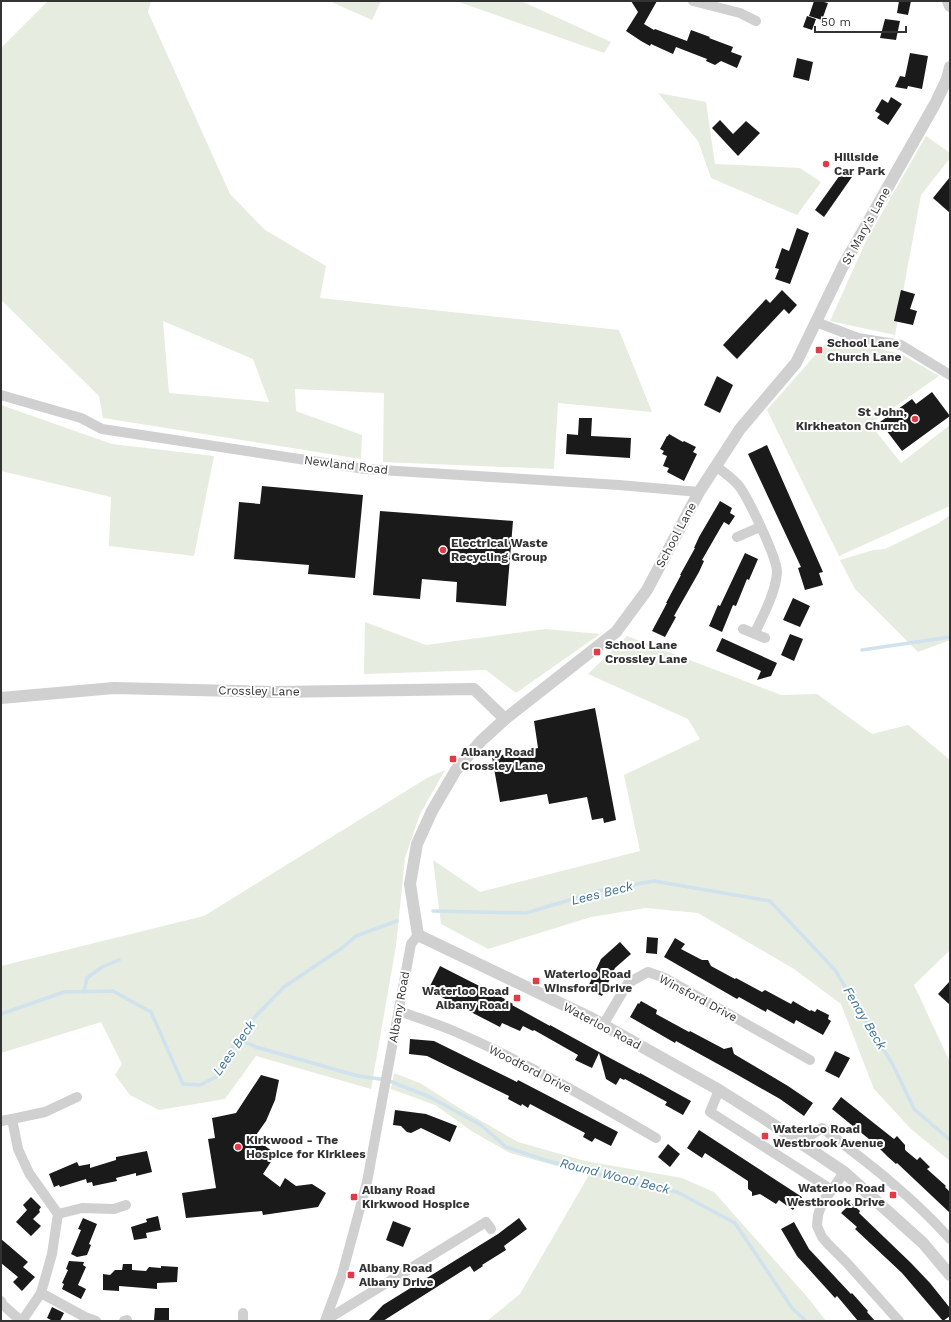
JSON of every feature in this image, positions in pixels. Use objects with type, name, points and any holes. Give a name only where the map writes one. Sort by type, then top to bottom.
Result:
[{"type":"street","points":[[693,1],[740,13],[756,21]]},
{"type":"street","points":[[948,1],[950,6]]},
{"type":"street","name":"St Mary's Lane","points":[[816,322],[843,266],[935,104],[947,79],[950,67]]},
{"type":"street","points":[[935,104],[950,82]]},
{"type":"street","points":[[816,322],[858,338],[901,345],[950,375]]},
{"type":"street","name":"School Lane","points":[[505,719],[569,671],[616,632],[647,590],[699,492],[740,429],[796,363],[816,322]]},
{"type":"street","name":"Newland Road","points":[[1,395],[80,418],[102,429],[365,469],[620,485],[699,492]]},
{"type":"street","points":[[716,466],[738,484],[749,500],[771,550],[778,571],[773,593],[755,633]]},
{"type":"street","points":[[737,537],[760,527]]},
{"type":"street","points":[[743,629],[765,638]]},
{"type":"street","name":"Crossley Lane","points":[[1,698],[114,688],[275,692],[474,689],[505,719]]},
{"type":"street","points":[[418,935],[410,884],[417,844],[432,811],[456,770],[481,741],[505,719]]},
{"type":"street","name":"Albany Road","points":[[325,1320],[342,1275],[367,1182],[411,944],[418,935]]},
{"type":"street","name":"Waterloo Road","points":[[418,935],[603,1025],[719,1090],[844,1172],[923,1243],[950,1274]]},
{"type":"street","name":"Winsford Drive","points":[[603,1025],[628,983],[648,972],[665,978],[810,1060]]},
{"type":"street","name":"Woodford Drive","points":[[399,1011],[456,1032],[511,1059],[591,1100],[656,1138]]},
{"type":"street","points":[[719,1090],[710,1112],[832,1190]]},
{"type":"street","points":[[1,1121],[45,1112],[77,1097]]},
{"type":"street","points":[[1,1301],[3,1305],[22,1321],[42,1293],[52,1254],[58,1214],[29,1173],[18,1149],[12,1119]]},
{"type":"street","points":[[800,1142],[822,1128],[894,1183],[935,1222],[950,1239]]},
{"type":"street","points":[[844,1172],[823,1201],[818,1215],[817,1226],[822,1237],[899,1321]]},
{"type":"street","points":[[58,1214],[82,1208],[114,1209],[126,1205]]},
{"type":"street","points":[[325,1320],[486,1222],[491,1229]]},
{"type":"street","points":[[42,1293],[85,1317],[96,1321]]},
{"type":"shaded area","points":[[48,1],[151,1],[148,12],[230,194],[265,230],[326,266],[320,298],[619,330],[652,412],[558,403],[554,469],[383,462],[384,393],[295,389],[296,411],[362,435],[361,459],[103,418],[99,396],[1,300],[1,48]],"holes":[[[163,321],[253,359],[269,402],[169,393]]]},
{"type":"shaded area","points":[[329,1],[381,1],[372,20]]},
{"type":"shaded area","points":[[456,1],[521,1],[611,42],[604,53]]},
{"type":"shaded area","points":[[658,93],[706,102],[715,164],[800,168],[821,182],[797,215],[711,178],[698,141]]},
{"type":"shaded area","points":[[926,136],[950,153],[950,158],[921,195],[895,335],[830,321],[866,241]]},
{"type":"shaded area","points":[[831,337],[901,354],[939,376],[870,424],[901,463],[950,425],[950,506],[839,556],[767,410]]},
{"type":"shaded area","points":[[1,405],[112,444],[214,456],[194,556],[109,546],[111,497],[1,471]]},
{"type":"shaded area","points":[[950,515],[950,640],[918,652],[855,589],[840,560],[873,550],[885,549],[939,523]]},
{"type":"shaded area","points":[[365,622],[426,645],[546,629],[600,634],[516,693],[486,670],[364,674]]},
{"type":"shaded area","points":[[627,636],[781,695],[817,694],[872,734],[908,725],[950,760],[950,950],[914,985],[950,1062],[950,1161],[911,1129],[874,1089],[841,1004],[794,969],[698,913],[646,908],[591,917],[488,949],[441,924],[433,860],[480,892],[640,851],[624,775],[700,739],[688,719],[588,674]]},
{"type":"shaded area","points":[[445,770],[420,814],[405,858],[396,946],[371,1089],[256,1056],[225,1099],[159,1110],[130,1095],[115,1075],[122,1064],[101,1022],[1,1053],[1,966],[204,916],[427,778]]},
{"type":"shaded area","points":[[394,1073],[420,1083],[464,1111],[518,1142],[585,1161],[682,1178],[714,1192],[809,1299],[826,1321],[487,1321],[520,1294],[589,1175],[510,1153],[473,1132],[435,1105],[391,1089]]},
{"type":"building","points":[[631,1],[657,1],[644,24],[654,30],[655,29],[687,41],[691,30],[733,47],[731,52],[742,56],[737,68],[721,61],[715,65],[706,61],[707,59],[676,47],[673,54],[651,44],[650,46],[641,41],[626,31],[638,12]]},
{"type":"building","points":[[814,1],[828,3],[822,20],[809,16]]},
{"type":"building","points":[[899,1],[911,1],[908,15],[897,13]]},
{"type":"building","points":[[807,16],[816,19],[812,30],[803,27]]},
{"type":"building","points":[[885,19],[900,21],[896,40],[880,38]]},
{"type":"building","points":[[910,53],[928,56],[922,89],[908,86],[907,89],[895,87],[900,76],[905,77]]},
{"type":"building","points":[[797,58],[813,62],[809,81],[793,77]]},
{"type":"building","points":[[891,97],[902,104],[888,125],[877,118],[880,114],[875,111],[882,99],[888,103]]},
{"type":"building","points":[[720,120],[733,134],[746,121],[760,133],[738,156],[712,128]]},
{"type":"building","points":[[845,168],[854,174],[824,217],[815,210]]},
{"type":"building","points":[[950,177],[950,213],[933,198]]},
{"type":"building","points":[[797,228],[809,233],[790,284],[775,279],[779,269],[775,268],[782,248],[789,251]]},
{"type":"building","points":[[782,290],[797,305],[789,314],[784,309],[737,359],[723,345],[766,299],[770,303]]},
{"type":"building","points":[[901,290],[915,294],[910,309],[917,311],[913,325],[894,321]]},
{"type":"building","points":[[717,376],[733,385],[720,413],[704,405]]},
{"type":"building","name":"St John, Kirkheaton Church","points":[[932,392],[950,416],[902,451],[880,422],[912,399],[916,404]]},
{"type":"building","points":[[579,418],[592,418],[591,436],[631,438],[630,458],[566,454],[567,434],[578,435]]},
{"type":"building","points":[[669,434],[696,447],[693,452],[697,454],[684,481],[667,472],[669,468],[663,466],[667,456],[662,454],[664,451],[660,449]]},
{"type":"building","points":[[767,445],[823,572],[819,573],[823,585],[805,590],[798,568],[801,567],[748,454]]},
{"type":"building","points":[[262,486],[363,495],[355,578],[308,574],[309,565],[234,559],[239,502],[260,504]]},
{"type":"building","points":[[720,501],[732,508],[730,513],[735,516],[729,525],[724,522],[721,527],[702,560],[704,561],[699,572],[674,616],[676,617],[665,637],[652,631],[695,548],[699,537]]},
{"type":"building","name":"Electrical Waste Recycling Group","points":[[380,511],[513,521],[506,606],[456,602],[457,582],[422,579],[420,599],[373,595]]},
{"type":"building","points":[[745,553],[758,559],[749,580],[747,579],[736,606],[733,605],[722,632],[709,626],[718,605],[720,606]]},
{"type":"building","points":[[793,598],[810,606],[800,627],[783,620]]},
{"type":"building","points":[[790,634],[803,639],[794,661],[781,655]]},
{"type":"building","points":[[722,638],[777,663],[771,676],[757,680],[761,671],[716,651]]},
{"type":"building","points":[[595,708],[616,820],[604,823],[603,818],[592,820],[587,797],[549,804],[547,794],[500,802],[492,757],[538,748],[534,721]]},
{"type":"building","points":[[647,937],[658,938],[657,954],[646,953]]},
{"type":"building","points":[[675,938],[685,944],[681,949],[702,960],[708,960],[711,966],[735,979],[736,978],[762,992],[765,990],[791,1004],[793,1001],[810,1011],[815,1012],[817,1009],[829,1015],[828,1019],[831,1021],[823,1035],[796,1020],[794,1024],[767,1009],[766,1012],[739,997],[737,999],[664,957]]},
{"type":"building","points":[[620,942],[631,954],[615,968],[602,996],[587,989],[601,959]]},
{"type":"building","points":[[440,966],[503,998],[513,1004],[512,1005],[550,1026],[691,1101],[683,1115],[665,1105],[667,1102],[625,1079],[620,1078],[616,1085],[606,1079],[599,1053],[592,1068],[575,1060],[578,1055],[534,1030],[533,1031],[523,1026],[520,1031],[502,1023],[500,1027],[428,990]]},
{"type":"building","points":[[950,981],[950,1005],[938,994]]},
{"type":"building","points":[[641,1001],[657,1010],[656,1014],[689,1032],[690,1031],[724,1049],[732,1047],[734,1054],[788,1086],[813,1103],[804,1116],[780,1099],[676,1041],[675,1043],[630,1017],[638,1003],[639,1004]]},
{"type":"building","points":[[410,1039],[434,1041],[517,1082],[518,1080],[618,1132],[611,1146],[595,1138],[592,1142],[583,1137],[585,1133],[530,1104],[528,1108],[522,1104],[521,1106],[508,1099],[509,1096],[427,1056],[409,1054]]},
{"type":"building","points":[[835,1051],[850,1058],[839,1078],[825,1071]]},
{"type":"building","name":"Kirkwood - The Hospice for Kirklees","points":[[261,1075],[279,1080],[275,1100],[266,1121],[254,1138],[276,1154],[263,1174],[280,1187],[285,1178],[296,1186],[312,1184],[326,1193],[318,1207],[263,1215],[262,1211],[186,1218],[182,1193],[216,1188],[208,1139],[215,1138],[212,1118],[236,1113]]},
{"type":"building","points":[[841,1097],[894,1139],[897,1136],[905,1145],[905,1150],[917,1160],[920,1157],[930,1167],[927,1169],[946,1186],[945,1187],[950,1192],[950,1213],[880,1148],[832,1109]]},
{"type":"building","points":[[395,1110],[426,1114],[457,1126],[450,1142],[421,1128],[411,1133],[407,1132],[401,1126],[393,1125]]},
{"type":"building","points":[[699,1130],[802,1197],[793,1210],[779,1200],[776,1204],[760,1194],[752,1196],[752,1192],[748,1189],[748,1181],[705,1153],[702,1158],[687,1148]]},
{"type":"building","points":[[668,1144],[680,1154],[670,1167],[658,1157]]},
{"type":"building","points":[[147,1151],[152,1172],[136,1176],[136,1173],[116,1178],[117,1181],[93,1186],[92,1182],[87,1183],[86,1179],[60,1187],[59,1185],[54,1187],[49,1174],[77,1162],[79,1166],[90,1164],[90,1168],[116,1160],[116,1157]]},
{"type":"building","points":[[31,1197],[41,1207],[39,1210],[40,1212],[33,1219],[41,1226],[31,1236],[16,1222],[27,1210],[23,1205]]},
{"type":"building","points":[[851,1203],[860,1211],[859,1213],[930,1283],[950,1308],[950,1316],[943,1321],[902,1273],[855,1229],[857,1227],[841,1213]]},
{"type":"building","points":[[158,1216],[161,1230],[146,1233],[147,1238],[134,1240],[131,1227],[147,1222],[146,1219]]},
{"type":"building","points":[[83,1218],[97,1224],[89,1244],[91,1245],[87,1255],[77,1257],[71,1254],[81,1230],[78,1229]]},
{"type":"building","points":[[519,1218],[527,1229],[504,1246],[506,1250],[482,1265],[483,1266],[474,1272],[470,1266],[383,1321],[368,1321],[383,1305],[498,1234]]},
{"type":"building","points":[[393,1221],[411,1228],[403,1247],[386,1240]]},
{"type":"building","points":[[794,1222],[809,1249],[851,1294],[852,1293],[875,1321],[858,1321],[837,1296],[835,1298],[797,1256],[781,1229]]},
{"type":"building","points":[[1,1239],[28,1262],[23,1267],[35,1277],[22,1291],[13,1282],[18,1277],[1,1263]]},
{"type":"building","points":[[69,1261],[84,1262],[83,1265],[86,1267],[78,1285],[86,1289],[81,1299],[62,1289],[64,1284],[62,1283],[68,1270],[66,1269]]},
{"type":"building","points":[[123,1264],[132,1264],[132,1270],[146,1271],[149,1267],[178,1267],[177,1282],[157,1283],[157,1289],[119,1286],[119,1291],[103,1290],[103,1274],[110,1275],[115,1270],[122,1270]]},
{"type":"building","points":[[52,1307],[64,1313],[60,1321],[53,1321],[47,1318]]},
{"type":"building","points":[[155,1308],[169,1308],[169,1321],[154,1320]]},
{"type":"waterway","points":[[862,650],[950,637]]},
{"type":"waterway","name":"Lees Beck","points":[[433,911],[526,913],[603,890],[654,881],[770,901],[835,970],[893,1065],[914,1109],[950,1140]]},
{"type":"waterway","name":"Lees Beck","points":[[1,1014],[64,992],[113,991],[151,1012],[183,1084],[200,1085],[216,1077],[226,1056],[250,1022],[284,987],[342,948],[356,936],[397,921]]},
{"type":"waterway","points":[[84,992],[87,978],[102,967],[119,960]]},
{"type":"waterway","name":"Round Wood Beck","points":[[237,1039],[256,1047],[358,1076],[387,1080],[430,1097],[481,1125],[506,1147],[545,1160],[639,1185],[677,1192],[735,1223],[792,1308],[806,1321]]},
{"type":"place","name":"Hillside Car Park","points":[[826,164]]},
{"type":"place","name":"School Lane Church Lane","points":[[819,350]]},
{"type":"place","name":"St John, Kirkheaton Church","points":[[915,419]]},
{"type":"place","name":"Electrical Waste Recycling Group","points":[[443,550]]},
{"type":"place","name":"School Lane Crossley Lane","points":[[597,652]]},
{"type":"place","name":"Albany Road Crossley Lane","points":[[453,759]]},
{"type":"place","name":"Waterloo Road Winsford Drive","points":[[536,981]]},
{"type":"place","name":"Waterloo Road Albany Road","points":[[517,998]]},
{"type":"place","name":"Waterloo Road Westbrook Avenue","points":[[765,1136]]},
{"type":"place","name":"Kirkwood - The Hospice for Kirklees","points":[[238,1147]]},
{"type":"place","name":"Waterloo Road Westbrook Drive","points":[[893,1195]]},
{"type":"place","name":"Albany Road Kirkwood Hospice","points":[[354,1197]]},
{"type":"place","name":"Albany Road Albany Drive","points":[[351,1275]]},
{"type":"water label","name":"Fenay Beck","points":[[865,1018]]}]
